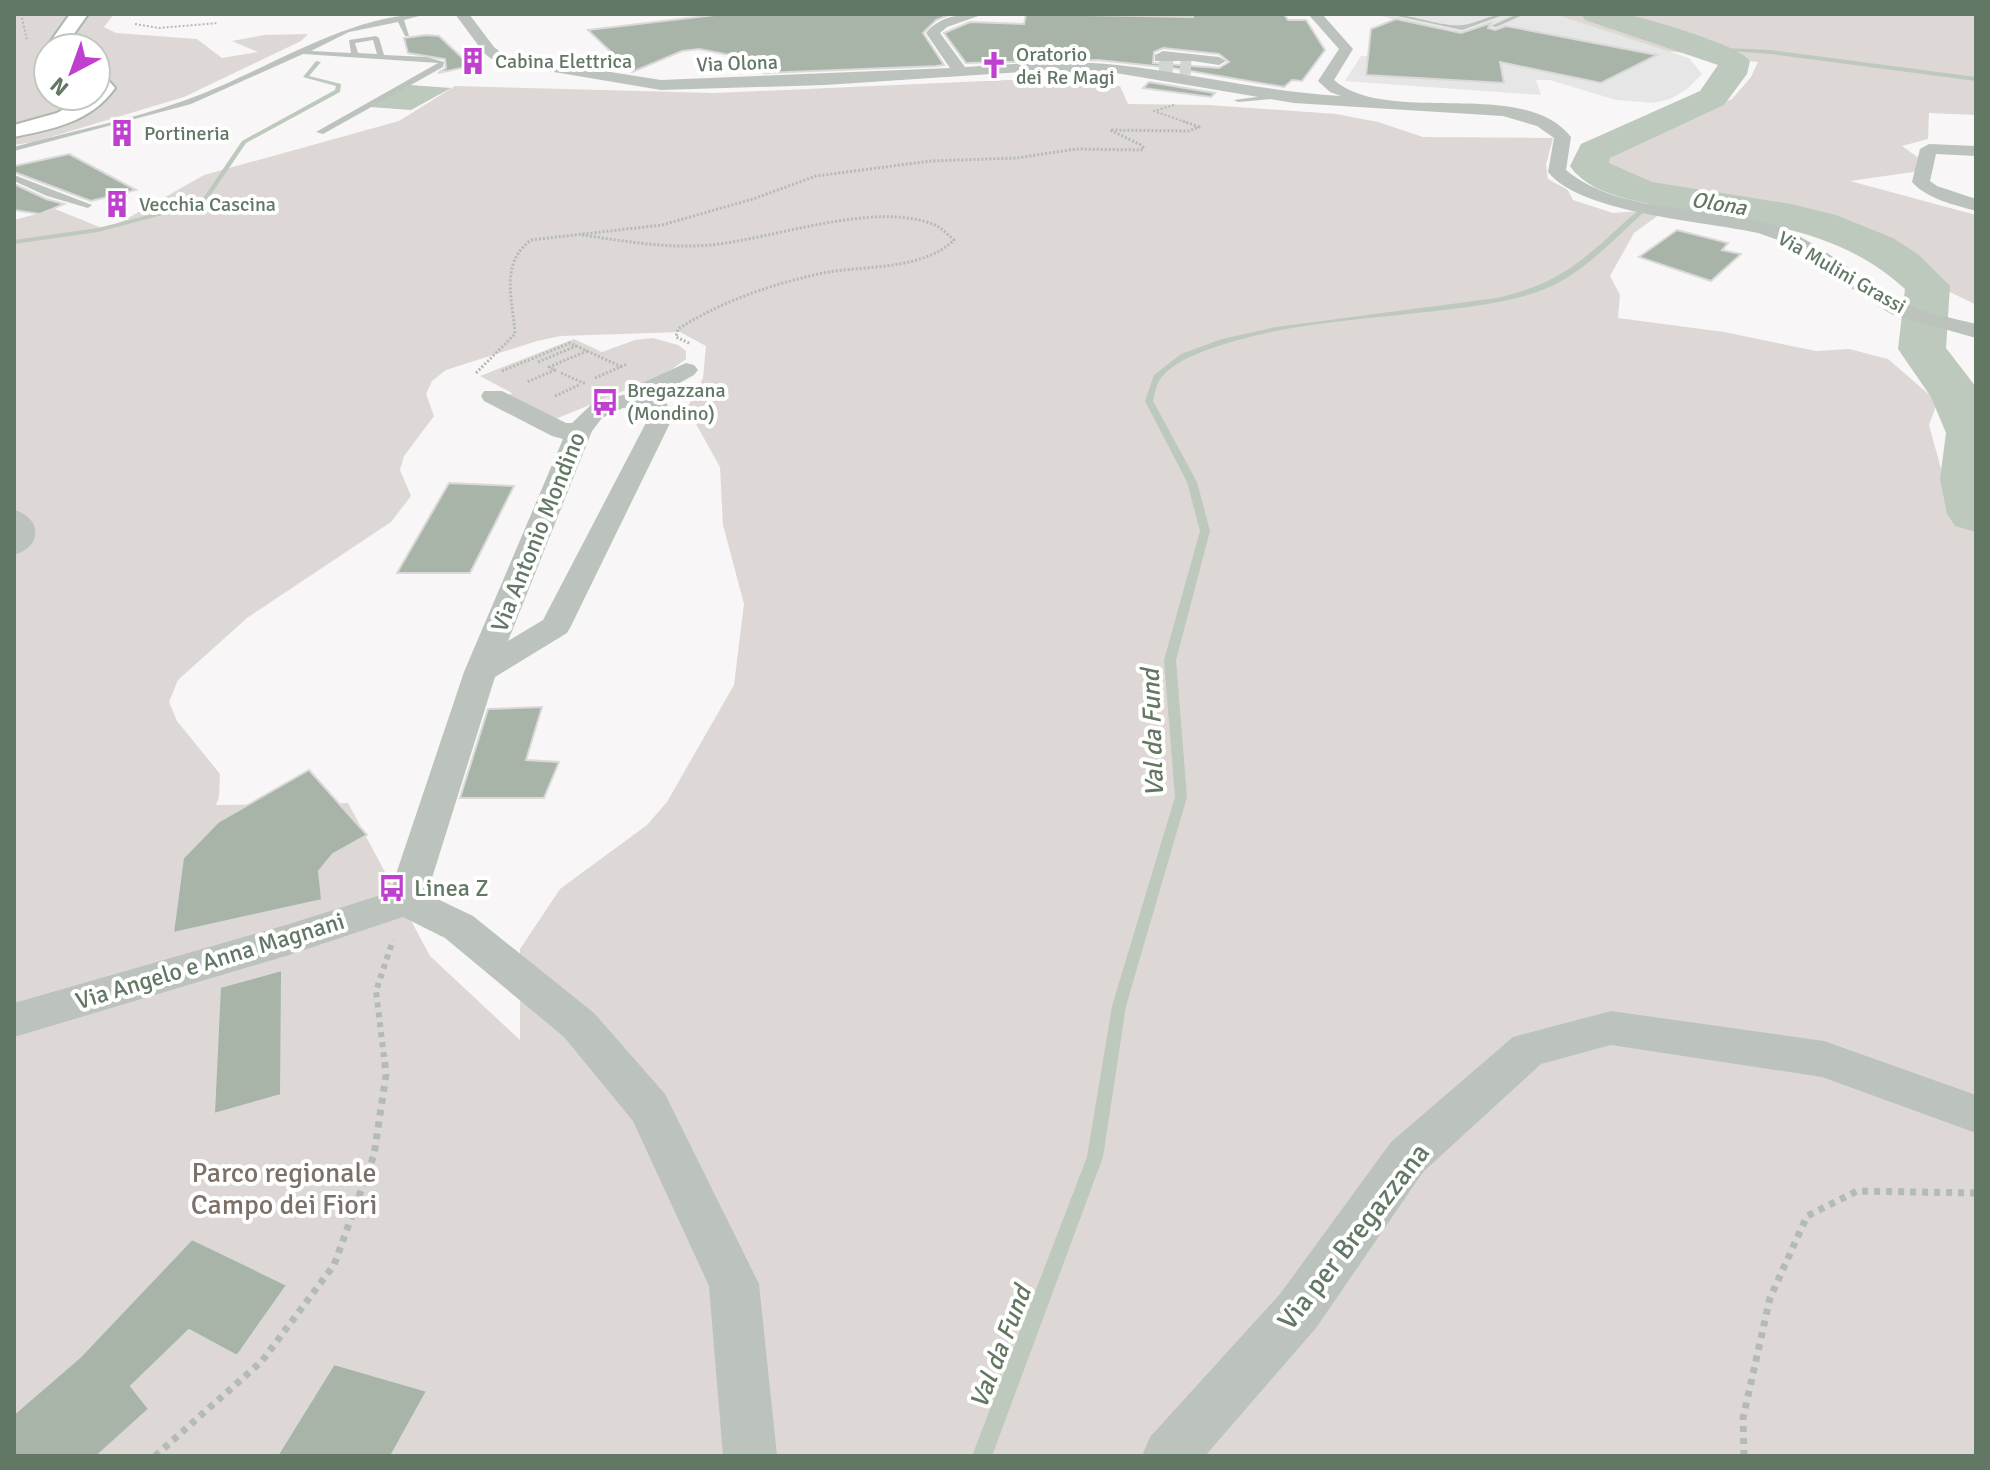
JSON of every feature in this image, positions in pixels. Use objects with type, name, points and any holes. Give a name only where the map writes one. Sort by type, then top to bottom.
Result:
[{"type":"main road","points":[[66,32],[79,14]]},
{"type":"main road","points":[[14,131],[77,112]]},
{"type":"street","name":"Via Olona","points":[[462,14],[474,25],[489,53],[500,59],[661,85],[809,81],[957,66],[1039,63],[1116,69],[1279,96],[1381,103]]},
{"type":"street","points":[[977,14],[942,24],[933,33],[957,66],[978,60]]},
{"type":"street","points":[[1290,81],[1315,84],[1326,81],[1346,49],[1315,14]]},
{"type":"street","name":"Via Olona","points":[[1039,63],[1041,54],[1075,55]]},
{"type":"street","points":[[1116,69],[1157,60],[1219,61]]},
{"type":"street","points":[[1193,62],[1270,79]]},
{"type":"street","points":[[1326,81],[1345,93],[1381,103]]},
{"type":"street","name":"Via Mulini Grassi","points":[[1381,103],[1503,111],[1532,118],[1557,129],[1563,137],[1557,172],[1564,182],[1607,198],[1764,228],[1785,236],[1899,309],[1968,328]]},
{"type":"street","points":[[1976,151],[1929,149],[1921,182],[1931,190],[1976,205]]},
{"type":"street","points":[[639,399],[648,389],[686,370]]},
{"type":"street","points":[[493,396],[561,431],[579,431]]},
{"type":"street","name":"Via Antonio Mondino","points":[[406,901],[480,672],[584,421],[602,408],[625,399],[639,399],[656,405],[661,417],[556,626],[480,672]]},
{"type":"street","points":[[14,518],[20,524],[20,543],[14,546]]},
{"type":"street","points":[[406,901],[459,927],[579,1025],[649,1108],[734,1284],[750,1456]]},
{"type":"street","name":"Via Angelo e Anna Magnani","points":[[14,1020],[289,940],[406,901]]},
{"type":"street","name":"Via per Bregazzana","points":[[1169,1456],[1298,1311],[1407,1157],[1528,1050],[1611,1028],[1824,1059],[1976,1114]]},
{"type":"lane","points":[[14,149],[188,102],[347,31],[424,14]]},
{"type":"lane","points":[[1391,14],[1462,28],[1503,14]]},
{"type":"lane","points":[[1485,31],[1522,14]]},
{"type":"lane","points":[[400,18],[407,35]]},
{"type":"lane","points":[[355,55],[351,41],[376,38],[381,56]]},
{"type":"lane","points":[[422,46],[427,59]]},
{"type":"lane","points":[[301,52],[441,62],[441,66],[320,132]]},
{"type":"lane","points":[[1238,100],[1279,96]]},
{"type":"lane","points":[[14,178],[50,194],[88,205]]},
{"type":"path","points":[[135,24],[159,28],[218,23]]},
{"type":"path","points":[[531,359],[555,370],[493,396],[470,380],[515,334],[508,284],[516,253],[521,245],[531,240],[662,225],[753,199],[816,176],[931,161],[1017,158],[1076,149],[1141,150],[1144,148],[1141,145],[1110,130],[1189,131],[1199,127],[1154,111],[1159,107],[1175,105]]},
{"type":"path","points":[[569,234],[650,244],[710,245],[851,220],[901,216],[940,227],[954,240],[950,246],[922,258],[856,266],[786,284],[727,303],[684,324]]},
{"type":"path","points":[[514,377],[501,371],[570,343],[597,356]]},
{"type":"path","points":[[538,362],[576,346]]},
{"type":"path","points":[[549,367],[587,351]]},
{"type":"path","points":[[521,411],[627,364]]},
{"type":"path","points":[[155,1456],[262,1361],[334,1265],[374,1155],[386,1075],[376,991],[406,901]]},
{"type":"path","points":[[1744,1456],[1743,1418],[1770,1298],[1807,1216],[1857,1191],[1976,1193]]},
{"type":"shaded area","points":[[1377,14],[1554,14],[1689,58],[1702,74],[1687,89],[1670,99],[1653,103],[1616,100],[1550,80],[1536,80],[1541,95],[1345,81],[1361,56],[1509,63]]},
{"type":"shaded area","points":[[410,85],[451,88],[411,110],[370,107]]},
{"type":"green space","points":[[14,14],[114,14],[104,27],[116,33],[197,39],[222,58],[258,52],[232,41],[264,35],[308,34],[301,41],[184,97],[34,142],[14,145]]},
{"type":"green space","points":[[1554,14],[1976,14],[1976,115],[1929,113],[1928,139],[1902,146],[1934,169],[1850,181],[1976,215],[1976,305],[1937,285],[1891,245],[1849,227],[1781,209],[1654,190],[1614,175],[1602,166],[1605,154],[1732,99],[1751,77],[1758,62],[1667,51]]},
{"type":"green space","name":"Parco regionale Campo dei Fiori","points":[[1008,80],[1120,86],[1128,104],[1209,105],[1336,114],[1378,122],[1423,137],[1553,138],[1546,165],[1548,179],[1568,190],[1573,200],[1613,213],[1667,209],[1634,233],[1610,276],[1620,295],[1618,318],[1724,332],[1816,351],[1849,349],[1888,359],[1932,397],[1936,406],[1929,425],[1948,494],[1976,500],[1976,1456],[14,1456],[14,220],[55,209],[107,230],[204,175],[399,121],[455,86],[715,93]],"holes":[[[680,332],[706,346],[703,378],[687,408],[720,467],[723,525],[744,604],[734,685],[667,802],[647,825],[560,889],[520,949],[520,1040],[430,956],[348,803],[216,805],[220,774],[177,721],[169,702],[178,680],[247,618],[391,522],[411,496],[400,470],[404,456],[434,416],[426,394],[432,381],[446,370],[561,336]]]},
{"type":"green space","points":[[653,338],[678,345],[686,351],[686,359],[665,374],[553,420],[506,397],[512,393],[480,376],[574,339],[602,352],[635,340]]},
{"type":"building","points":[[723,14],[951,14],[936,20],[923,33],[944,65],[936,66],[764,73],[761,61],[699,49],[682,51],[632,72],[588,30]]},
{"type":"building","points":[[1026,14],[1193,17],[1192,14],[1284,14],[1288,20],[1306,20],[1325,50],[1302,81],[1292,80],[1284,87],[1173,68],[1098,60],[966,63],[944,33],[970,22],[1024,24]],"holes":[[[1163,48],[1219,54],[1229,62],[1219,68],[1153,63],[1154,52]]]},
{"type":"building","points":[[1396,19],[1461,33],[1491,23],[1488,28],[1495,30],[1506,26],[1657,55],[1601,83],[1500,62],[1504,83],[1366,75],[1371,29]]},
{"type":"building","points":[[439,36],[471,66],[438,73],[446,68],[445,59],[408,53],[404,38]]},
{"type":"building","points":[[1149,82],[1215,93],[1211,97],[1143,88]]},
{"type":"building","points":[[69,154],[136,190],[91,201],[14,172],[14,166]]},
{"type":"building","points":[[14,184],[64,204],[40,214],[14,210]]},
{"type":"building","points":[[1677,230],[1728,243],[1722,250],[1741,254],[1711,281],[1639,257]]},
{"type":"building","points":[[449,483],[514,486],[470,573],[397,573]]},
{"type":"building","points":[[542,707],[526,760],[559,762],[544,798],[460,798],[488,709]]},
{"type":"building","points":[[309,770],[367,835],[333,854],[319,871],[322,900],[173,933],[183,858],[218,822]]},
{"type":"building","points":[[282,970],[281,1095],[214,1114],[220,987]]},
{"type":"building","points":[[192,1239],[287,1285],[237,1356],[189,1330],[131,1386],[149,1409],[97,1456],[14,1456],[14,1414],[80,1357]]},
{"type":"building","points":[[334,1364],[427,1391],[391,1456],[277,1456]]},
{"type":"waterway","name":"Olona","points":[[1595,14],[1705,48],[1735,61],[1731,74],[1712,98],[1594,152],[1589,166],[1614,181],[1641,191],[1791,216],[1850,234],[1904,264],[1928,286],[1922,349],[1957,397],[1973,433],[1968,479],[1976,514]]},
{"type":"waterway","points":[[1705,48],[1771,52],[1976,79]]},
{"type":"waterway","points":[[14,242],[98,230],[198,204],[206,198],[244,142],[338,91],[339,85],[306,77],[318,62]]},
{"type":"waterway","name":"Olona","points":[[1652,200],[1658,196]]},
{"type":"waterway","name":"Val da Fund","points":[[982,1456],[1095,1157],[1119,1006],[1181,797],[1170,660],[1205,531],[1192,482],[1149,401],[1157,377],[1183,356],[1224,340],[1333,320],[1497,300],[1534,291],[1577,267],[1642,211]]},
{"type":"tunnel","points":[[1159,66],[1191,68]]},
{"type":"place","name":"Cabina Elettrica","points":[[473,61]]},
{"type":"place","name":"Oratorio dei Re Magi","points":[[994,65]]},
{"type":"place","name":"Portineria","points":[[122,133]]},
{"type":"place","name":"Vecchia Cascina","points":[[117,204]]},
{"type":"place","name":"Bregazzana (Mondino)","points":[[605,402]]},
{"type":"place","name":"Linea Z","points":[[392,888]]}]
